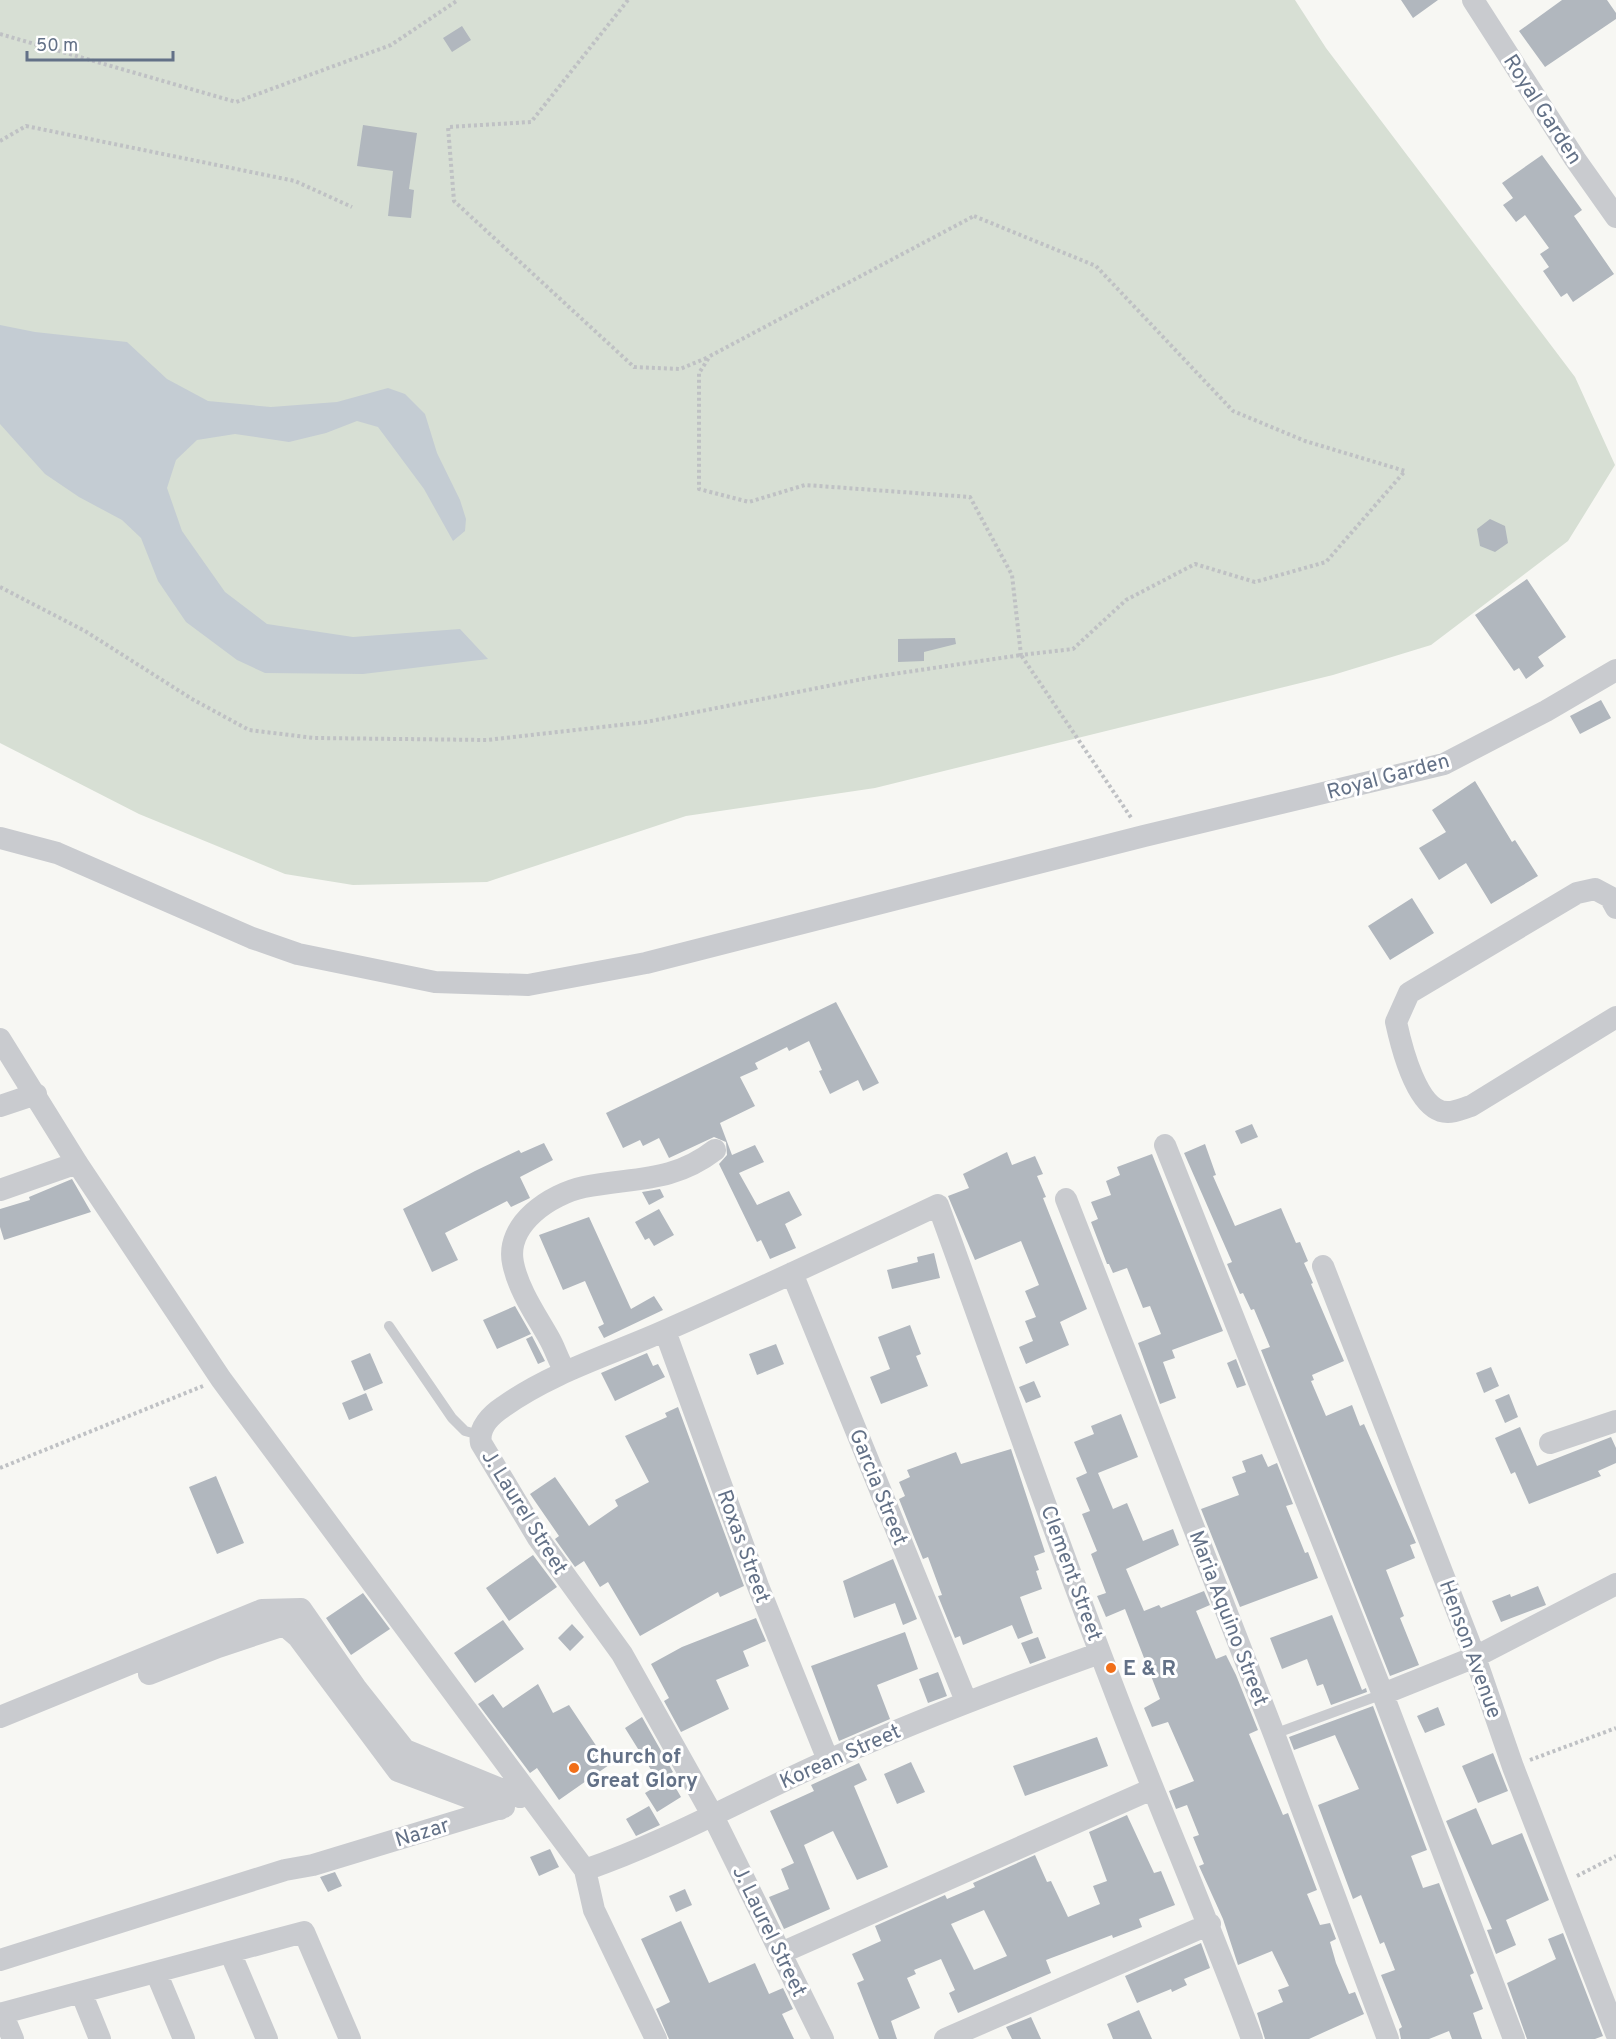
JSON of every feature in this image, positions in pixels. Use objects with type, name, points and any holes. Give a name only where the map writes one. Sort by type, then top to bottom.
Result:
[{"type":"street","name":"Royal Garden","points":[[1473,0],[1616,217]]},
{"type":"street","name":"Royal Garden","points":[[0,838],[57,853],[252,938],[298,954],[435,982],[528,985],[646,963],[1144,836],[1444,764],[1546,711],[1616,670]]},
{"type":"street","points":[[1616,908],[1610,897],[1595,889],[1577,893],[1409,993],[1396,1022],[1412,1078],[1424,1096],[1438,1110],[1448,1113],[1471,1106],[1616,1017]]},
{"type":"street","points":[[0,1039],[77,1163],[220,1379],[524,1794],[585,1870],[594,1910],[656,2039]]},
{"type":"street","points":[[0,1106],[36,1094]]},
{"type":"street","points":[[1165,1145],[1383,1694],[1514,2039]]},
{"type":"street","points":[[565,1371],[526,1296],[513,1263],[515,1240],[532,1212],[556,1197],[583,1187],[654,1179],[698,1163],[715,1150]]},
{"type":"street","points":[[0,1190],[77,1163]]},
{"type":"street","name":"Maria Aquino Street","points":[[1066,1199],[1275,1734],[1388,2039]]},
{"type":"street","name":"J. Laurel Street","points":[[823,2039],[713,1816],[622,1654],[538,1538],[481,1443],[480,1436],[486,1423],[504,1407],[565,1371],[665,1331],[938,1205]]},
{"type":"street","name":"Clement Street","points":[[938,1205],[1100,1653],[1152,1789],[1210,1924],[1252,2039]]},
{"type":"street","name":"Henson Avenue","points":[[1323,1266],[1475,1657],[1513,1767],[1616,2033]]},
{"type":"street","name":"Garcia Street","points":[[792,1273],[966,1701]]},
{"type":"street","name":"Roxas Street","points":[[665,1331],[758,1586],[828,1760]]},
{"type":"street","points":[[1550,1443],[1616,1421]]},
{"type":"street","points":[[1383,1694],[1475,1657],[1616,1584]]},
{"type":"street","points":[[0,1733],[27,1714],[222,1636],[284,1625],[405,1750],[524,1794]]},
{"type":"street","name":"Korean Street","points":[[585,1870],[713,1816],[828,1760],[966,1701],[1100,1653]]},
{"type":"street","points":[[350,1693],[398,1771],[500,1809]]},
{"type":"street","points":[[0,1717],[27,1714]]},
{"type":"street","points":[[781,1953],[1152,1789]]},
{"type":"street","name":"Nazar","points":[[0,1959],[285,1870],[313,1865],[500,1809],[524,1794]]},
{"type":"street","points":[[945,2039],[1210,1924]]},
{"type":"street","points":[[13,2039],[1,2014],[304,1932],[350,2039]]},
{"type":"street","points":[[230,1953],[267,2039]]},
{"type":"street","points":[[156,1972],[184,2039]]},
{"type":"street","points":[[81,1992],[100,2039]]},
{"type":"lane","points":[[389,1326],[452,1418],[465,1431],[480,1436]]},
{"type":"lane","points":[[1275,1734],[1383,1694]]},
{"type":"path","points":[[0,34],[236,102],[391,45],[458,0]]},
{"type":"path","points":[[0,587],[85,631],[192,699],[249,729],[314,738],[487,740],[646,722],[873,677],[1021,655],[1072,650],[1126,600],[1195,564],[1255,582],[1326,562],[1405,471],[1305,441],[1233,411],[1096,266],[974,216],[710,356],[680,369],[633,367],[454,201],[448,128],[531,122],[628,0]]},
{"type":"path","points":[[0,141],[26,126],[295,181],[352,207]]},
{"type":"path","points":[[710,356],[699,373],[699,489],[749,502],[805,485],[970,497],[1012,575],[1021,655],[1144,836]]},
{"type":"path","points":[[0,1468],[220,1379]]},
{"type":"path","points":[[1513,1767],[1616,1728]]},
{"type":"path","points":[[1559,1886],[1616,1856]]},
{"type":"shaded area","points":[[0,0],[1295,0],[1326,48],[1575,377],[1615,465],[1568,541],[1431,645],[1333,675],[875,788],[686,816],[487,882],[353,885],[285,874],[139,814],[0,743]]},
{"type":"shaded area","points":[[0,325],[35,332],[127,342],[167,379],[208,401],[271,407],[337,402],[388,388],[405,394],[425,414],[437,453],[460,500],[466,519],[465,531],[453,541],[424,489],[378,427],[357,421],[326,433],[289,442],[235,434],[197,440],[176,460],[167,488],[182,531],[225,592],[267,624],[353,637],[460,629],[488,659],[363,674],[265,673],[237,660],[186,622],[158,581],[141,538],[122,520],[79,497],[45,474],[0,424]]},
{"type":"building","points":[[1401,0],[1438,0],[1413,18]]},
{"type":"building","points":[[1562,0],[1607,0],[1616,13],[1616,19],[1545,67],[1519,31]]},
{"type":"building","points":[[462,26],[471,40],[452,52],[443,38]]},
{"type":"building","points":[[363,125],[417,133],[409,189],[414,190],[411,218],[388,216],[393,171],[357,166]]},
{"type":"building","points":[[1542,155],[1582,210],[1574,216],[1614,274],[1573,302],[1567,293],[1561,297],[1543,271],[1549,267],[1540,254],[1549,248],[1525,215],[1516,222],[1503,205],[1513,198],[1502,183]]},
{"type":"building","points":[[1490,519],[1505,526],[1508,543],[1495,552],[1480,546],[1477,529]]},
{"type":"building","points":[[1527,579],[1566,637],[1538,657],[1544,666],[1526,679],[1519,668],[1514,671],[1475,615]]},
{"type":"building","points":[[955,638],[956,644],[924,652],[924,661],[898,662],[898,639]]},
{"type":"building","points":[[1601,700],[1611,718],[1580,734],[1570,716]]},
{"type":"building","points":[[1475,781],[1512,842],[1515,840],[1538,876],[1491,904],[1466,863],[1439,880],[1419,848],[1446,832],[1432,810]]},
{"type":"building","points":[[1412,898],[1434,933],[1390,960],[1368,926]]},
{"type":"building","points":[[836,1002],[879,1083],[863,1091],[858,1080],[830,1094],[809,1041],[789,1051],[787,1047],[755,1063],[758,1069],[740,1077],[755,1106],[720,1123],[732,1155],[755,1145],[764,1162],[739,1173],[757,1205],[789,1191],[802,1215],[785,1224],[796,1248],[770,1259],[761,1240],[757,1242],[719,1164],[727,1155],[726,1142],[714,1137],[669,1158],[659,1138],[643,1146],[640,1140],[623,1148],[606,1113]]},
{"type":"building","points":[[1252,1124],[1258,1137],[1241,1144],[1235,1131]]},
{"type":"building","points":[[544,1143],[553,1160],[520,1177],[530,1198],[511,1207],[507,1201],[445,1233],[458,1260],[432,1272],[403,1209],[519,1150],[521,1153]]},
{"type":"building","points":[[1205,1144],[1216,1175],[1213,1176],[1235,1226],[1281,1208],[1296,1243],[1300,1242],[1308,1261],[1304,1263],[1313,1283],[1311,1284],[1344,1361],[1312,1375],[1314,1380],[1311,1381],[1326,1416],[1352,1405],[1360,1426],[1364,1424],[1416,1543],[1410,1545],[1415,1558],[1386,1570],[1404,1616],[1400,1618],[1419,1665],[1390,1676],[1261,1350],[1270,1347],[1254,1309],[1251,1310],[1243,1293],[1240,1294],[1227,1264],[1232,1262],[1184,1153]]},
{"type":"building","points":[[1007,1152],[1012,1165],[1035,1156],[1043,1174],[1037,1176],[1046,1197],[1043,1198],[1087,1309],[1060,1322],[1069,1345],[1026,1364],[1019,1347],[1033,1341],[1025,1321],[1036,1317],[1025,1291],[1039,1285],[1021,1241],[975,1260],[948,1196],[969,1188],[963,1174]]},
{"type":"building","points":[[1152,1154],[1223,1331],[1172,1350],[1175,1358],[1163,1362],[1176,1398],[1160,1404],[1138,1343],[1161,1334],[1150,1306],[1143,1308],[1127,1268],[1113,1273],[1107,1264],[1091,1222],[1098,1219],[1091,1202],[1111,1195],[1106,1181],[1120,1175],[1117,1167]]},
{"type":"building","points":[[72,1179],[91,1212],[4,1240],[0,1227],[0,1209],[30,1200],[29,1197]]},
{"type":"building","points":[[660,1189],[664,1197],[649,1205],[642,1192]]},
{"type":"building","points":[[659,1209],[674,1235],[654,1246],[649,1238],[645,1240],[635,1222]]},
{"type":"building","points":[[589,1217],[631,1309],[654,1296],[663,1310],[604,1338],[598,1327],[604,1324],[585,1281],[563,1290],[539,1235]]},
{"type":"building","points":[[934,1253],[940,1278],[892,1289],[887,1270],[918,1262],[917,1257]]},
{"type":"building","points":[[515,1306],[531,1334],[497,1349],[483,1320]]},
{"type":"building","points":[[910,1325],[921,1354],[916,1356],[928,1386],[881,1404],[870,1377],[890,1369],[878,1337]]},
{"type":"building","points":[[532,1336],[545,1361],[538,1364],[526,1339]]},
{"type":"building","points":[[776,1344],[784,1364],[757,1375],[749,1354]]},
{"type":"building","points":[[370,1353],[383,1383],[364,1391],[351,1361]]},
{"type":"building","points":[[647,1353],[653,1366],[658,1364],[665,1377],[615,1401],[601,1373]]},
{"type":"building","points":[[1236,1359],[1246,1385],[1237,1388],[1227,1363]]},
{"type":"building","points":[[1491,1367],[1499,1386],[1484,1393],[1476,1373]]},
{"type":"building","points":[[1034,1381],[1041,1397],[1026,1403],[1019,1387]]},
{"type":"building","points":[[366,1393],[373,1410],[349,1420],[342,1403]]},
{"type":"building","points":[[1509,1394],[1518,1417],[1505,1423],[1495,1400]]},
{"type":"building","points":[[678,1407],[744,1586],[720,1597],[718,1592],[640,1636],[608,1582],[600,1587],[584,1561],[575,1567],[555,1539],[559,1536],[530,1494],[555,1477],[589,1526],[618,1506],[615,1500],[649,1482],[625,1436],[667,1417],[665,1413]]},
{"type":"building","points":[[1121,1414],[1138,1457],[1098,1473],[1113,1509],[1127,1503],[1143,1541],[1173,1529],[1179,1545],[1126,1569],[1144,1611],[1159,1605],[1161,1608],[1204,1591],[1210,1605],[1196,1611],[1216,1659],[1226,1655],[1236,1675],[1258,1730],[1249,1734],[1283,1815],[1288,1813],[1317,1890],[1307,1894],[1320,1925],[1330,1923],[1336,1939],[1330,1942],[1336,1963],[1349,1994],[1355,1992],[1364,2014],[1309,2039],[1265,2039],[1257,2013],[1283,2002],[1278,1990],[1289,1986],[1272,1951],[1238,1965],[1223,1919],[1199,1866],[1204,1864],[1193,1837],[1199,1835],[1187,1805],[1176,1809],[1169,1791],[1194,1781],[1168,1722],[1152,1727],[1144,1708],[1160,1699],[1125,1609],[1106,1617],[1097,1596],[1106,1593],[1091,1554],[1097,1551],[1082,1514],[1090,1511],[1076,1478],[1087,1473],[1074,1442],[1094,1434],[1091,1426]]},
{"type":"building","points":[[1520,1427],[1537,1466],[1611,1437],[1616,1448],[1616,1463],[1598,1471],[1601,1476],[1529,1504],[1515,1472],[1511,1474],[1495,1438]]},
{"type":"building","points":[[1011,1449],[1045,1552],[1034,1556],[1042,1589],[1020,1597],[1033,1633],[1018,1639],[1012,1625],[963,1645],[960,1636],[955,1638],[938,1596],[942,1595],[928,1557],[923,1559],[899,1499],[905,1496],[899,1482],[910,1477],[907,1470],[956,1452],[961,1464]]},
{"type":"building","points":[[1262,1454],[1268,1467],[1277,1463],[1293,1504],[1286,1506],[1318,1578],[1240,1607],[1201,1509],[1239,1495],[1232,1477],[1246,1472],[1242,1461]]},
{"type":"building","points":[[216,1476],[244,1543],[217,1554],[189,1487]]},
{"type":"building","points":[[533,1555],[557,1587],[509,1621],[486,1588]]},
{"type":"building","points":[[893,1559],[917,1619],[903,1625],[895,1603],[854,1618],[843,1581]]},
{"type":"building","points":[[1538,1586],[1546,1605],[1501,1622],[1492,1601],[1510,1594],[1511,1597]]},
{"type":"building","points":[[363,1593],[390,1629],[351,1655],[326,1618]]},
{"type":"building","points":[[1332,1615],[1362,1690],[1366,1688],[1367,1692],[1331,1705],[1323,1684],[1317,1686],[1307,1659],[1282,1669],[1270,1638]]},
{"type":"building","points":[[756,1618],[766,1641],[743,1651],[749,1666],[716,1680],[729,1709],[681,1732],[664,1701],[669,1698],[651,1664],[682,1647]]},
{"type":"building","points":[[503,1620],[524,1649],[475,1683],[454,1653]]},
{"type":"building","points":[[572,1624],[584,1637],[570,1651],[558,1638]]},
{"type":"building","points":[[905,1632],[918,1669],[877,1685],[890,1719],[839,1741],[811,1666]]},
{"type":"building","points":[[1038,1637],[1046,1658],[1030,1664],[1021,1643]]},
{"type":"building","points":[[938,1672],[947,1696],[928,1703],[919,1679]]},
{"type":"building","points":[[538,1684],[553,1713],[569,1705],[609,1765],[559,1800],[537,1768],[530,1773],[478,1704],[493,1694],[503,1708]]},
{"type":"building","points":[[1373,1706],[1427,1850],[1411,1856],[1423,1888],[1439,1883],[1474,1973],[1470,1975],[1483,2009],[1473,2013],[1482,2039],[1452,2039],[1449,2031],[1429,2039],[1401,2039],[1399,2029],[1402,2027],[1381,1975],[1395,1970],[1384,1942],[1380,1944],[1361,1895],[1353,1899],[1318,1805],[1359,1789],[1335,1735],[1294,1750],[1289,1737]]},
{"type":"building","points":[[1438,1707],[1445,1725],[1425,1733],[1417,1716]]},
{"type":"building","points":[[642,1717],[673,1772],[658,1781],[625,1728]]},
{"type":"building","points":[[1097,1737],[1108,1766],[1025,1796],[1013,1766]]},
{"type":"building","points":[[1493,1753],[1508,1791],[1478,1803],[1462,1766]]},
{"type":"building","points":[[911,1762],[925,1792],[897,1804],[884,1774]]},
{"type":"building","points":[[859,1763],[867,1780],[854,1786],[888,1867],[857,1880],[833,1831],[804,1845],[830,1909],[784,1929],[769,1897],[789,1889],[781,1869],[794,1863],[770,1811],[814,1791],[811,1785]]},
{"type":"building","points":[[670,1778],[681,1797],[657,1812],[645,1793]]},
{"type":"building","points":[[649,1806],[660,1825],[636,1836],[626,1819]]},
{"type":"building","points":[[1476,1808],[1492,1845],[1522,1833],[1549,1900],[1506,1920],[1516,1945],[1496,1954],[1487,1930],[1492,1929],[1446,1821]]},
{"type":"building","points":[[1127,1815],[1154,1873],[1161,1871],[1175,1905],[1139,1919],[1142,1927],[1113,1938],[1112,1935],[1046,1960],[1051,1973],[958,2013],[949,1993],[955,1990],[941,1959],[914,1970],[916,1974],[907,1978],[920,2008],[891,2021],[897,2039],[879,2039],[857,1983],[864,1980],[852,1954],[881,1941],[875,1926],[945,1895],[947,1899],[975,1887],[973,1883],[1035,1855],[1047,1882],[1051,1881],[1068,1917],[1100,1904],[1093,1886],[1107,1881],[1089,1832]],"holes":[[[984,1910],[1007,1956],[974,1970],[951,1924]]]},
{"type":"building","points":[[550,1849],[559,1867],[539,1876],[530,1857]]},
{"type":"building","points":[[335,1872],[342,1886],[328,1892],[320,1877]]},
{"type":"building","points":[[685,1889],[692,1905],[676,1912],[669,1896]]},
{"type":"building","points":[[681,1921],[709,1983],[755,1963],[769,1994],[783,1988],[793,2009],[782,2014],[794,2039],[669,2039],[656,2009],[670,2002],[641,1939]]},
{"type":"building","points":[[1563,1933],[1603,2036],[1595,2039],[1527,2039],[1507,1983],[1556,1959],[1548,1939]]},
{"type":"building","points":[[1201,1943],[1210,1968],[1184,1979],[1187,1985],[1137,2003],[1125,1976]]},
{"type":"building","points":[[1139,2010],[1152,2039],[1113,2039],[1107,2024]]},
{"type":"building","points":[[1031,2017],[1041,2039],[1012,2039],[1006,2027]]},
{"type":"place","name":"E & R","points":[[1111,1668]]},
{"type":"place","name":"Church of Great Glory","points":[[574,1768]]}]
